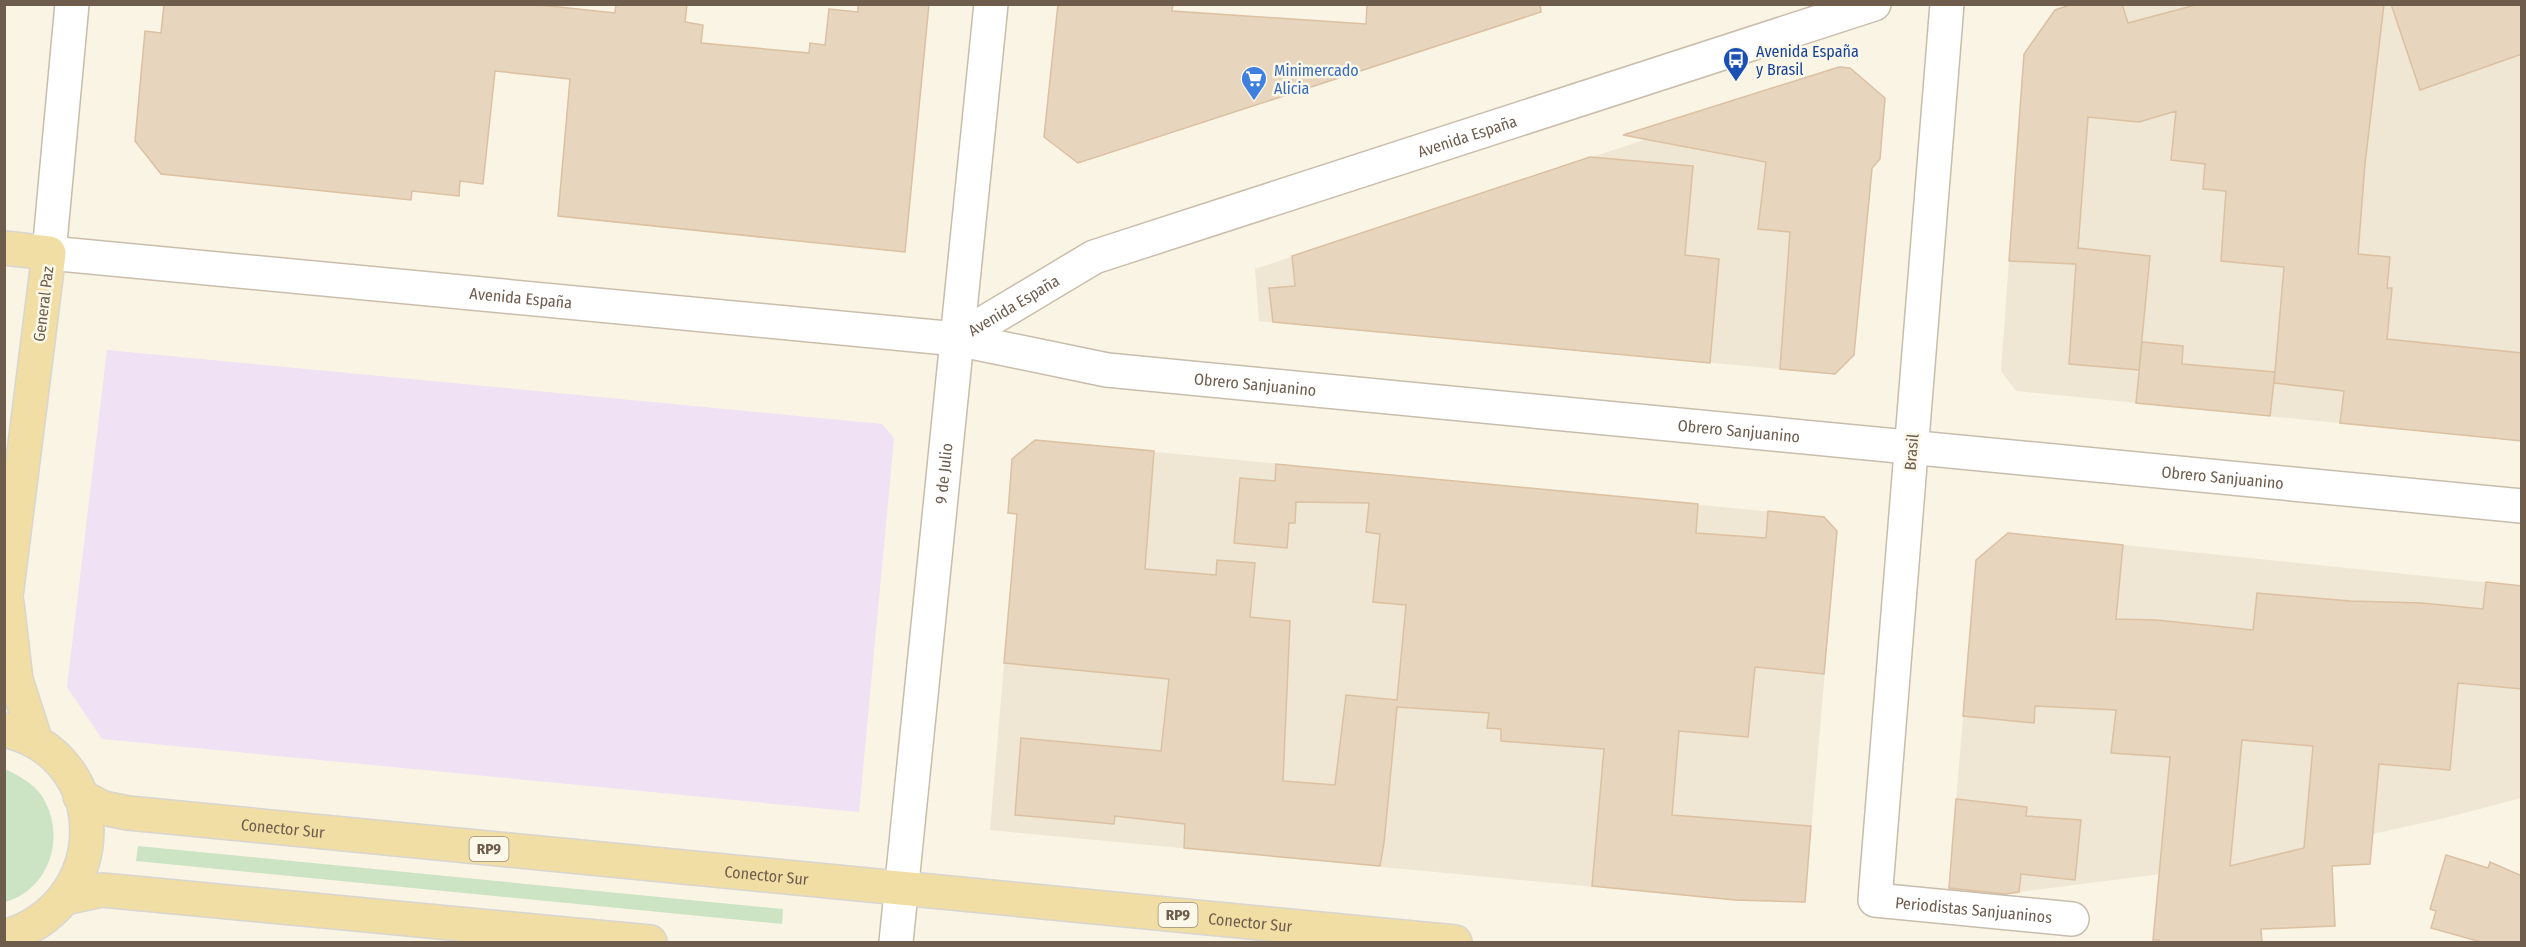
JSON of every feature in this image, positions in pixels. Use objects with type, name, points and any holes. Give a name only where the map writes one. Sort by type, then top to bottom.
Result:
[{"type":"main road","name":"Avenida España","points":[[4,248],[49,253]]},
{"type":"main road","name":"General Paz","points":[[36,742],[16,680],[6,608],[49,253]]},
{"type":"main road","points":[[4,730],[18,733],[36,742],[59,760],[75,784],[88,827],[86,851],[79,875],[65,898],[31,932],[29,928],[4,937]]},
{"type":"main road","name":"Conector Sur","points":[[80,796],[112,812],[1455,942]]},
{"type":"main road","points":[[65,898],[102,890],[650,942]]},
{"type":"street","name":"General Paz","points":[[49,253],[72,4]]},
{"type":"street","name":"9 de Julio","points":[[896,942],[991,4]]},
{"type":"street","name":"Avenida España","points":[[49,253],[957,339],[1094,257],[1874,4]]},
{"type":"street","name":"Brasil","points":[[1875,900],[1947,4]]},
{"type":"street","name":"Obrero Sanjuanino","points":[[957,339],[1107,370],[2522,506]]},
{"type":"street","name":"Periodistas Sanjuaninos","points":[[1875,900],[2072,919]]},
{"type":"shaded area","points":[[2073,4],[2521,5],[2521,441],[2016,391],[2001,371],[2024,54],[2055,10]]},
{"type":"shaded area","points":[[1722,114],[1873,167],[1854,355],[1835,374],[1259,321],[1255,269]]},
{"type":"shaded area","points":[[107,350],[882,424],[894,438],[859,812],[102,739],[67,687]]},
{"type":"shaded area","points":[[1053,442],[1824,517],[1837,531],[1805,902],[1733,900],[990,830],[1010,594]]},
{"type":"shaded area","points":[[2008,533],[2521,586],[2521,798],[2445,818],[2232,865],[1948,899],[1976,560]]},
{"type":"green space","points":[[5,769],[30,784],[42,796],[53,828],[53,844],[50,859],[33,886],[21,895],[5,902]]},
{"type":"green space","points":[[138,846],[783,909],[782,924],[136,861]]},
{"type":"building","points":[[164,4],[531,4],[615,13],[616,4],[687,4],[685,22],[703,25],[701,43],[809,53],[810,43],[825,45],[829,9],[858,12],[858,4],[929,4],[905,252],[558,216],[570,79],[495,71],[483,184],[460,181],[459,196],[412,191],[411,200],[161,174],[135,141],[145,31],[161,33]]},
{"type":"building","points":[[1058,4],[1173,4],[1172,11],[1366,24],[1367,4],[1540,4],[1541,12],[1078,163],[1044,137]]},
{"type":"building","points":[[2073,4],[2122,4],[2128,23],[2199,4],[2384,4],[2365,164],[2358,254],[2390,257],[2387,288],[2392,288],[2387,339],[2522,353],[2522,441],[2340,423],[2344,391],[2274,383],[2284,267],[2221,261],[2226,191],[2203,189],[2205,164],[2171,160],[2176,111],[2139,122],[2088,117],[2078,248],[2150,256],[2139,370],[2069,364],[2076,264],[2009,261],[2024,54],[2055,10]]},
{"type":"building","points":[[2391,4],[2522,4],[2522,54],[2420,90]]},
{"type":"building","points":[[1839,67],[1850,68],[1885,98],[1880,159],[1872,168],[1854,355],[1835,374],[1780,369],[1790,232],[1758,229],[1766,162],[1623,135]]},
{"type":"building","points":[[1590,157],[1693,166],[1685,255],[1719,259],[1710,363],[1273,322],[1269,288],[1295,286],[1292,256]]},
{"type":"building","points":[[2142,342],[2183,346],[2182,364],[2275,372],[2270,416],[2136,403]]},
{"type":"building","points":[[1035,440],[1154,451],[1145,569],[1216,575],[1217,560],[1255,563],[1250,617],[1290,621],[1283,781],[1335,785],[1346,695],[1397,700],[1406,605],[1373,602],[1380,534],[1366,532],[1369,503],[1296,502],[1295,523],[1289,523],[1287,548],[1234,543],[1240,478],[1275,481],[1276,464],[1698,504],[1696,533],[1766,538],[1768,511],[1824,517],[1837,531],[1824,674],[1755,667],[1748,737],[1679,731],[1672,815],[1811,826],[1805,902],[1735,900],[1592,886],[1604,749],[1501,741],[1501,729],[1487,728],[1489,713],[1397,707],[1380,866],[1184,848],[1185,824],[1115,816],[1114,824],[1015,815],[1021,738],[1161,751],[1169,679],[1004,663],[1017,514],[1008,513],[1012,459]]},
{"type":"building","points":[[2008,533],[2123,545],[2116,619],[2156,620],[2253,630],[2257,593],[2483,609],[2486,582],[2522,586],[2522,689],[2458,683],[2450,770],[2379,764],[2370,864],[2332,866],[2335,926],[2261,929],[2262,942],[2159,942],[2159,940],[2153,940],[2170,757],[2111,753],[2116,710],[2035,706],[2034,723],[1963,716],[1976,560]],"holes":[[[2242,740],[2313,746],[2304,848],[2230,866]]]},
{"type":"building","points":[[1956,799],[2027,807],[2026,816],[2081,820],[2075,880],[2021,874],[2019,892],[2005,894],[1949,888]]},
{"type":"building","points":[[2446,855],[2488,868],[2490,862],[2522,876],[2522,942],[2481,942],[2431,928],[2436,911],[2430,909]]},
{"type":"place","name":"Avenida España y Brasil","points":[[1736,83]]},
{"type":"place","name":"Minimercado Alicia","points":[[1254,102]]}]
